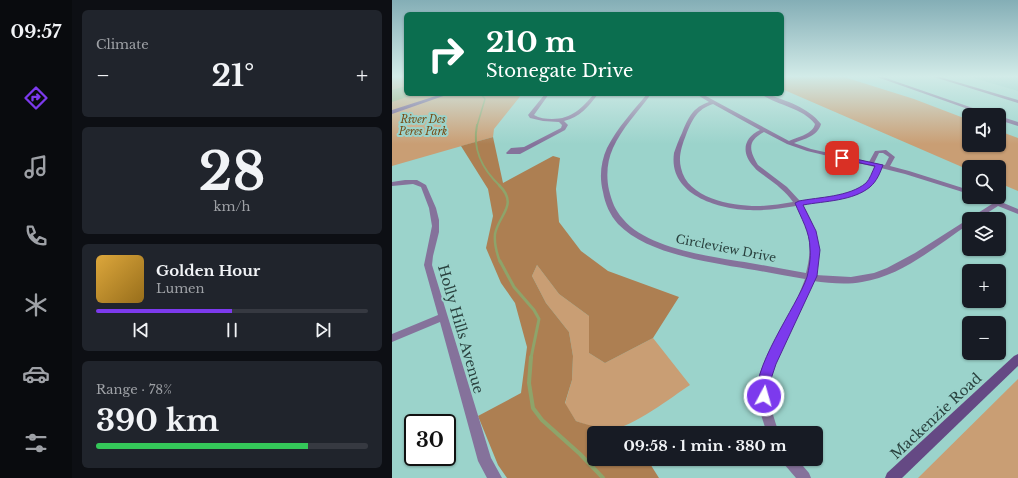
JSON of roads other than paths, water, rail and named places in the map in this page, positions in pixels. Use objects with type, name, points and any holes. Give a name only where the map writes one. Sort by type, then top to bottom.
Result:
[{"type":"main road","points":[[392,112],[431,99]]},
{"type":"main road","name":"Mackenzie Road","points":[[892,478],[1018,359]]},
{"type":"street","points":[[543,99],[531,115],[532,117],[560,120],[579,114],[591,99]]},
{"type":"street","name":"Circleview Drive","points":[[645,99],[610,147],[604,167],[604,191],[610,208],[624,225],[640,237],[663,248],[696,257],[812,276],[843,280],[862,279],[881,274],[962,226]]},
{"type":"street","points":[[708,99],[789,143],[809,150],[887,167],[962,190]]},
{"type":"street","points":[[775,99],[811,116],[818,124],[817,129],[812,133],[789,143]]},
{"type":"street","points":[[944,99],[970,108]]},
{"type":"street","points":[[713,102],[703,105],[694,112],[676,149],[676,163],[679,177],[698,194],[714,201],[730,205],[768,207],[845,196],[868,185],[874,178],[879,165]]},
{"type":"street","points":[[524,149],[563,129],[565,125],[560,120]]},
{"type":"street","points":[[1006,120],[1018,124]]},
{"type":"street","points":[[764,130],[752,136],[749,142],[748,150],[750,158],[756,166],[799,203],[812,231],[815,250],[812,276],[769,364],[763,385],[764,406],[771,426]]},
{"type":"street","points":[[871,163],[877,152],[884,151],[892,156],[887,167]]},
{"type":"street","name":"Holly Hills Avenue","points":[[392,184],[412,182],[420,183],[424,186],[436,220],[435,232],[428,254],[428,265],[485,461],[495,478]]},
{"type":"street","points":[[984,212],[996,204]]},
{"type":"street","points":[[1000,204],[1018,212]]},
{"type":"street","points":[[392,338],[442,317]]},
{"type":"street","points":[[795,466],[804,478]]},
{"type":"waterway","points":[[477,126],[485,99]]},
{"type":"waterway","points":[[477,125],[477,151],[483,166],[499,185]]},
{"type":"waterway","points":[[499,185],[505,192],[508,204],[495,234],[495,245],[500,262]]},
{"type":"waterway","points":[[500,261],[514,287],[534,310],[539,319],[531,358]]},
{"type":"waterway","points":[[531,357],[529,383],[533,408],[542,420],[580,454],[603,478]]},
{"type":"park label","name":"River Des Peres Park","points":[[423,124]]}]
